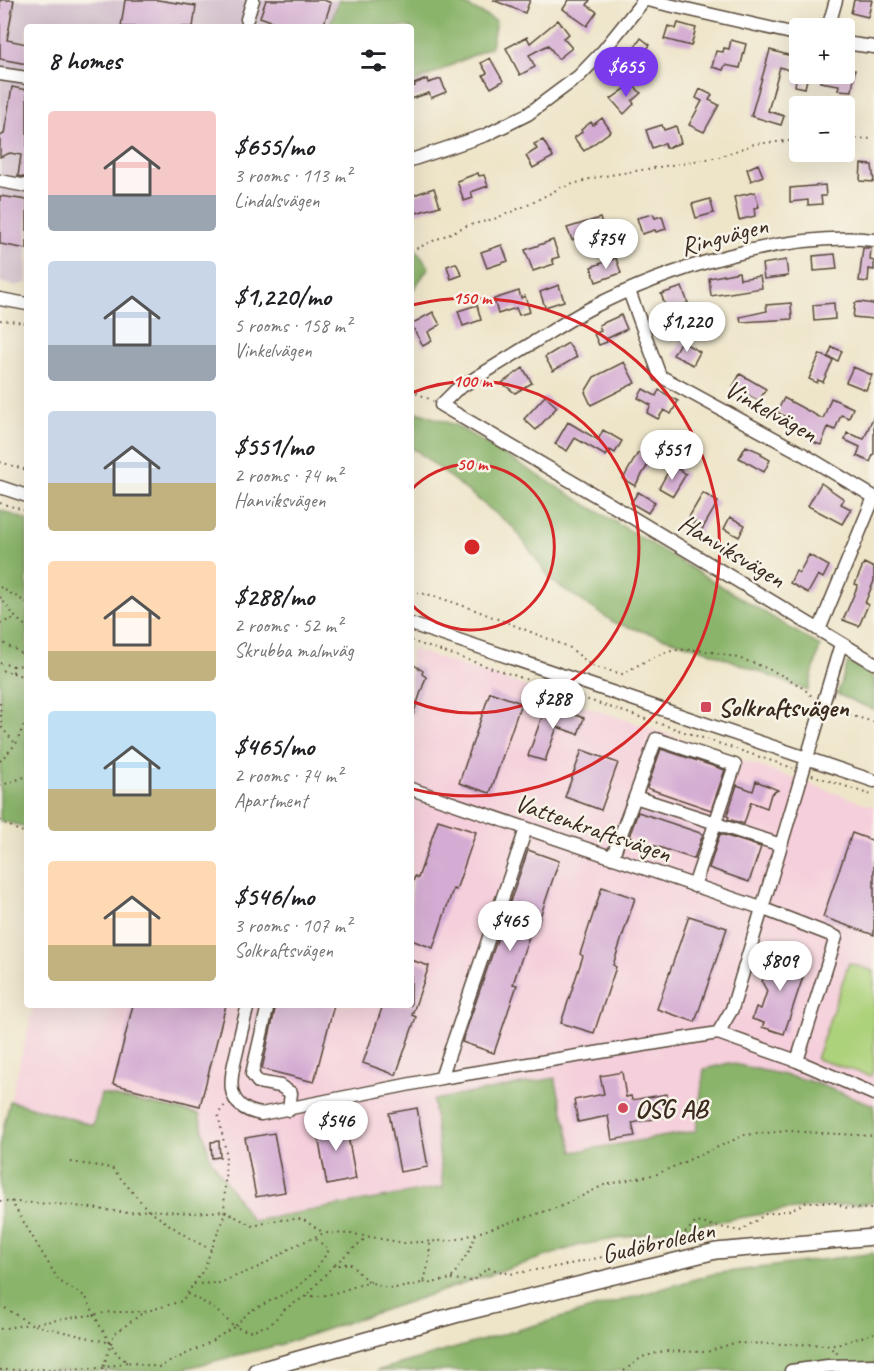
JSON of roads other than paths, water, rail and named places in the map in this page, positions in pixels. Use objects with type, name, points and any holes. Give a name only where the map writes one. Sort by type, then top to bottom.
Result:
[{"type":"main road","name":"Gudöbroleden","points":[[256,1371],[455,1315],[716,1251],[874,1237]]},
{"type":"main road","name":"Gudöbroleden","points":[[295,1371],[455,1315]]},
{"type":"street","points":[[247,19],[254,0]]},
{"type":"street","points":[[414,159],[486,135],[536,108],[579,76],[645,0],[789,33]]},
{"type":"street","points":[[831,18],[836,0]]},
{"type":"street","points":[[855,44],[874,47]]},
{"type":"street","points":[[0,74],[24,78]]},
{"type":"street","points":[[0,181],[24,185]]},
{"type":"street","name":"Ringvägen","points":[[441,405],[456,390],[586,311],[666,274],[783,244],[850,238],[874,240]]},
{"type":"street","name":"Vinkelvägen","points":[[629,291],[660,376],[801,453],[874,497]]},
{"type":"street","points":[[0,299],[24,303]]},
{"type":"street","name":"Hanviksvägen","points":[[441,405],[874,663]]},
{"type":"street","points":[[0,487],[24,495]]},
{"type":"street","points":[[819,630],[874,497]]},
{"type":"street","points":[[414,625],[874,781]]},
{"type":"street","points":[[718,1033],[732,1009],[841,644]]},
{"type":"street","points":[[612,858],[656,739],[735,765],[694,886]]},
{"type":"street","name":"Vattenkraftsvägen","points":[[414,790],[761,908],[836,937],[797,1061]]},
{"type":"street","points":[[635,797],[781,845]]},
{"type":"street","points":[[441,1078],[526,829]]},
{"type":"street","points":[[247,1008],[230,1079],[232,1096],[244,1109],[261,1114],[441,1078],[718,1033],[797,1061],[874,1094]]},
{"type":"street","points":[[267,1008],[252,1074],[258,1082],[280,1086],[291,1093],[289,1110]]},
{"type":"street","points":[[791,1371],[828,1366],[874,1365]]},
{"type":"place","name":"Solkraftsvägen","points":[[706,707]]},
{"type":"place","name":"OSG AB","points":[[623,1108]]}]
